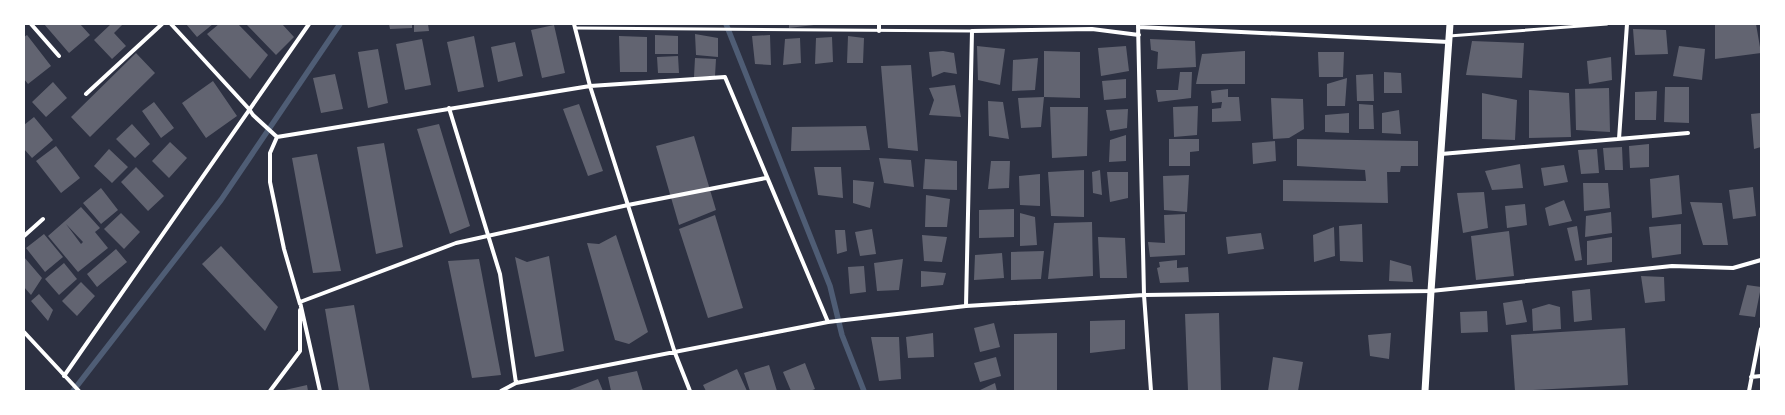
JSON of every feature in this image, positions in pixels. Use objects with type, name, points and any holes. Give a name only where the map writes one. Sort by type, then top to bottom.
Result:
[{"type":"street","points":[[31,24],[59,56]]},
{"type":"street","points":[[86,94],[162,24]]},
{"type":"street","points":[[171,24],[249,109],[253,116],[276,137]]},
{"type":"street","points":[[64,376],[309,24]]},
{"type":"street","points":[[879,24],[879,31]]},
{"type":"street","points":[[1425,391],[1450,24]]},
{"type":"street","points":[[1619,139],[1627,24]]},
{"type":"street","points":[[1151,391],[1144,295],[1138,25],[1449,39]]},
{"type":"street","points":[[575,26],[590,86],[675,353],[690,391]]},
{"type":"street","points":[[966,306],[972,32],[1092,30],[1139,35]]},
{"type":"street","points":[[276,137],[590,86],[725,77],[766,178],[828,322]]},
{"type":"street","points":[[449,108],[500,274],[516,383]]},
{"type":"street","points":[[1441,154],[1688,133]]},
{"type":"street","points":[[276,137],[270,153],[270,182],[284,249],[300,302],[320,391]]},
{"type":"street","points":[[300,302],[456,243],[628,205],[766,178]]},
{"type":"street","points":[[24,236],[43,219]]},
{"type":"street","points":[[501,391],[516,383],[828,322],[966,306],[1144,295],[1431,291],[1672,266],[1733,268],[1761,260]]},
{"type":"street","points":[[270,391],[300,351],[300,302]]},
{"type":"street","points":[[1749,391],[1761,329]]},
{"type":"street","points":[[24,332],[79,391]]},
{"type":"street","points":[[1752,377],[1761,376]]},
{"type":"lane","points":[[1036,24],[1036,30]]},
{"type":"lane","points":[[1449,39],[1607,24]]},
{"type":"lane","points":[[575,26],[972,32]]},
{"type":"building","points":[[44,24],[80,24],[90,35],[69,53]]},
{"type":"building","points":[[111,24],[123,24],[114,33],[126,46],[112,59],[94,40]]},
{"type":"building","points":[[186,24],[213,24],[197,37]]},
{"type":"building","points":[[219,24],[238,24],[268,55],[250,79],[207,34]]},
{"type":"building","points":[[246,24],[282,24],[294,37],[276,55]]},
{"type":"building","points":[[389,24],[412,24],[412,28],[390,29]]},
{"type":"building","points":[[414,24],[428,24],[429,31],[414,32]]},
{"type":"building","points":[[789,24],[814,24],[814,25],[789,28]]},
{"type":"building","points":[[1715,24],[1756,24],[1761,53],[1715,59]]},
{"type":"building","points":[[554,25],[565,73],[542,78],[531,30]]},
{"type":"building","points":[[1633,29],[1666,30],[1668,54],[1635,55]]},
{"type":"building","points":[[695,34],[718,38],[718,57],[696,55]]},
{"type":"building","points":[[27,35],[51,66],[28,84],[24,79],[24,37]]},
{"type":"building","points":[[655,35],[678,36],[678,54],[655,54]]},
{"type":"building","points":[[770,35],[771,65],[755,64],[752,36]]},
{"type":"building","points":[[474,36],[484,87],[458,92],[447,42]]},
{"type":"building","points":[[619,36],[647,37],[647,72],[620,72]]},
{"type":"building","points":[[848,36],[864,38],[863,63],[847,63]]},
{"type":"building","points":[[832,37],[833,62],[815,64],[816,38]]},
{"type":"building","points":[[800,38],[801,63],[783,65],[785,39]]},
{"type":"building","points":[[422,39],[431,85],[405,90],[396,44]]},
{"type":"building","points":[[1150,39],[1195,41],[1196,67],[1157,69],[1158,52],[1151,50]]},
{"type":"building","points":[[1472,41],[1524,43],[1522,78],[1466,75]]},
{"type":"building","points":[[515,42],[523,76],[498,82],[491,47]]},
{"type":"building","points":[[977,46],[1005,49],[1000,85],[978,80]]},
{"type":"building","points":[[1126,46],[1129,71],[1101,76],[1098,48]]},
{"type":"building","points":[[1679,46],[1705,49],[1702,80],[1673,76]]},
{"type":"building","points":[[378,49],[388,103],[368,108],[358,52]]},
{"type":"building","points":[[943,51],[954,53],[957,74],[944,72],[932,77],[929,52]]},
{"type":"building","points":[[1044,51],[1080,52],[1080,98],[1044,97]]},
{"type":"building","points":[[1245,51],[1245,84],[1196,84],[1202,54]]},
{"type":"building","points":[[1318,52],[1344,52],[1343,77],[1319,77]]},
{"type":"building","points":[[136,53],[155,73],[90,137],[71,117]]},
{"type":"building","points":[[678,56],[679,73],[658,73],[657,57]]},
{"type":"building","points":[[1611,57],[1612,80],[1589,84],[1587,61]]},
{"type":"building","points":[[695,58],[716,59],[715,76],[694,77]]},
{"type":"building","points":[[1038,58],[1035,90],[1012,91],[1013,60]]},
{"type":"building","points":[[911,65],[918,151],[888,148],[881,66]]},
{"type":"building","points":[[1180,72],[1192,72],[1191,98],[1158,102],[1156,90],[1178,90]]},
{"type":"building","points":[[1384,72],[1401,73],[1402,93],[1384,93]]},
{"type":"building","points":[[335,74],[343,109],[321,113],[313,78]]},
{"type":"building","points":[[1373,74],[1374,101],[1357,101],[1356,75]]},
{"type":"building","points":[[1347,78],[1345,106],[1327,106],[1327,84]]},
{"type":"building","points":[[1126,79],[1126,98],[1104,100],[1102,81]]},
{"type":"building","points":[[213,81],[237,116],[206,138],[182,103]]},
{"type":"building","points":[[53,82],[67,98],[46,117],[32,102]]},
{"type":"building","points":[[955,85],[961,117],[929,115],[934,100],[929,88]]},
{"type":"building","points":[[1665,87],[1689,87],[1689,123],[1664,122]]},
{"type":"building","points":[[1609,88],[1610,132],[1576,130],[1575,89]]},
{"type":"building","points":[[1228,89],[1228,97],[1239,97],[1241,121],[1212,122],[1212,109],[1221,108],[1222,102],[1212,103],[1211,91]]},
{"type":"building","points":[[1529,90],[1569,93],[1571,137],[1529,138]]},
{"type":"building","points":[[1657,91],[1656,120],[1635,120],[1635,92]]},
{"type":"building","points":[[1482,93],[1517,100],[1515,140],[1482,139]]},
{"type":"building","points":[[1044,97],[1041,127],[1021,128],[1018,98]]},
{"type":"building","points":[[1271,98],[1303,99],[1304,129],[1289,138],[1273,139]]},
{"type":"building","points":[[988,101],[1003,102],[1009,139],[989,136]]},
{"type":"building","points":[[154,102],[174,128],[161,138],[142,111]]},
{"type":"building","points":[[579,104],[603,171],[588,176],[563,109]]},
{"type":"building","points":[[1359,104],[1373,105],[1374,129],[1359,129]]},
{"type":"building","points":[[1198,106],[1197,135],[1174,137],[1173,107]]},
{"type":"building","points":[[1050,107],[1088,107],[1087,156],[1052,158]]},
{"type":"building","points":[[1128,109],[1127,128],[1110,131],[1106,110]]},
{"type":"building","points":[[1399,110],[1401,134],[1382,133],[1382,113]]},
{"type":"building","points":[[1349,113],[1349,133],[1325,132],[1325,115]]},
{"type":"building","points":[[1761,113],[1761,147],[1754,149],[1751,114]]},
{"type":"building","points":[[34,117],[53,140],[32,158],[24,149],[24,125]]},
{"type":"building","points":[[132,124],[150,144],[135,158],[116,139]]},
{"type":"building","points":[[439,124],[470,226],[450,234],[417,129]]},
{"type":"building","points":[[866,126],[870,150],[791,151],[792,127]]},
{"type":"building","points":[[1126,135],[1126,161],[1109,162],[1110,140]]},
{"type":"building","points":[[694,136],[716,210],[679,225],[656,146]]},
{"type":"building","points":[[1169,139],[1199,139],[1199,151],[1190,152],[1190,166],[1169,166]]},
{"type":"building","points":[[1297,139],[1418,141],[1418,166],[1401,166],[1400,172],[1387,172],[1388,203],[1283,201],[1283,180],[1366,181],[1365,170],[1297,166]]},
{"type":"building","points":[[1275,141],[1276,161],[1253,164],[1252,143]]},
{"type":"building","points":[[170,142],[187,158],[169,178],[152,161]]},
{"type":"building","points":[[384,143],[403,247],[376,254],[357,147]]},
{"type":"building","points":[[1649,144],[1649,167],[1630,168],[1629,146]]},
{"type":"building","points":[[56,146],[80,178],[61,193],[36,161]]},
{"type":"building","points":[[1622,147],[1623,170],[1605,170],[1603,148]]},
{"type":"building","points":[[109,149],[128,167],[112,183],[94,166]]},
{"type":"building","points":[[1597,149],[1599,173],[1581,174],[1578,150]]},
{"type":"building","points":[[317,154],[341,271],[313,273],[292,158]]},
{"type":"building","points":[[879,158],[911,160],[914,187],[884,183]]},
{"type":"building","points":[[925,159],[957,161],[957,190],[923,189]]},
{"type":"building","points":[[991,161],[1010,161],[1009,188],[988,189]]},
{"type":"building","points":[[1520,164],[1523,188],[1492,190],[1485,171]]},
{"type":"building","points":[[1564,165],[1568,182],[1544,186],[1541,168]]},
{"type":"building","points":[[136,167],[164,196],[148,211],[121,182]]},
{"type":"building","points":[[814,167],[841,167],[843,198],[818,195]]},
{"type":"building","points":[[1084,170],[1084,217],[1051,216],[1048,172]]},
{"type":"building","points":[[1100,170],[1102,195],[1093,193],[1092,172]]},
{"type":"building","points":[[1107,172],[1128,172],[1128,198],[1110,202]]},
{"type":"building","points":[[1040,174],[1040,206],[1020,205],[1019,176]]},
{"type":"building","points":[[1189,175],[1187,212],[1164,210],[1163,176]]},
{"type":"building","points":[[1679,175],[1682,214],[1652,218],[1650,179]]},
{"type":"building","points":[[853,180],[874,182],[870,208],[853,203]]},
{"type":"building","points":[[1583,183],[1608,183],[1610,208],[1584,211]]},
{"type":"building","points":[[1753,187],[1756,216],[1733,219],[1729,190]]},
{"type":"building","points":[[101,188],[118,210],[101,224],[83,203]]},
{"type":"building","points":[[1484,192],[1488,228],[1463,233],[1457,193]]},
{"type":"building","points":[[926,195],[950,199],[947,227],[925,227]]},
{"type":"building","points":[[1564,200],[1572,221],[1549,226],[1545,208]]},
{"type":"building","points":[[1690,202],[1722,203],[1728,245],[1703,245]]},
{"type":"building","points":[[1525,204],[1527,225],[1507,228],[1505,206]]},
{"type":"building","points":[[81,207],[100,228],[95,232],[108,248],[78,272],[48,236]],"holes":[[[66,224],[83,242],[81,244]]]},
{"type":"building","points":[[1014,209],[1014,237],[979,238],[979,210]]},
{"type":"building","points":[[1611,212],[1612,233],[1585,237],[1586,216]]},
{"type":"building","points":[[121,213],[140,232],[124,249],[104,229]]},
{"type":"building","points":[[1020,213],[1035,217],[1037,245],[1020,246]]},
{"type":"building","points":[[1185,214],[1185,255],[1150,257],[1148,242],[1165,243],[1164,215]]},
{"type":"building","points":[[715,215],[743,308],[708,318],[679,229]]},
{"type":"building","points":[[1092,222],[1093,276],[1048,279],[1054,223]]},
{"type":"building","points":[[1362,224],[1363,262],[1340,261],[1339,226]]},
{"type":"building","points":[[1681,224],[1681,254],[1652,258],[1649,227]]},
{"type":"building","points":[[1577,226],[1582,260],[1575,261],[1567,228]]},
{"type":"building","points":[[1334,227],[1335,256],[1314,262],[1313,235]]},
{"type":"building","points":[[872,229],[876,254],[860,256],[855,232]]},
{"type":"building","points":[[835,230],[845,230],[847,251],[837,254]]},
{"type":"building","points":[[1509,231],[1514,276],[1476,280],[1471,236]]},
{"type":"building","points":[[1261,233],[1264,249],[1228,254],[1226,237]]},
{"type":"building","points":[[44,234],[63,257],[45,272],[26,248]]},
{"type":"building","points":[[616,235],[648,332],[629,344],[615,340],[587,243],[599,244]]},
{"type":"building","points":[[922,235],[947,237],[942,262],[924,261]]},
{"type":"building","points":[[1098,237],[1125,238],[1127,278],[1100,278]]},
{"type":"building","points":[[1612,237],[1612,262],[1587,265],[1587,241]]},
{"type":"building","points":[[221,246],[278,307],[265,331],[202,264]]},
{"type":"building","points":[[116,249],[127,262],[97,287],[87,274]]},
{"type":"building","points":[[1044,251],[1041,279],[1011,280],[1011,252]]},
{"type":"building","points":[[1002,253],[1004,278],[974,280],[975,255]]},
{"type":"building","points":[[549,256],[564,351],[535,357],[515,257],[527,262]]},
{"type":"building","points":[[24,257],[42,278],[31,295],[24,287]]},
{"type":"building","points":[[479,259],[501,375],[472,378],[448,261]]},
{"type":"building","points":[[903,259],[899,290],[877,291],[874,263]]},
{"type":"building","points":[[1177,260],[1177,268],[1188,267],[1189,282],[1160,283],[1157,268],[1160,267],[1159,262]]},
{"type":"building","points":[[1390,260],[1411,266],[1413,282],[1389,281]]},
{"type":"building","points":[[64,263],[77,279],[59,295],[45,279]]},
{"type":"building","points":[[864,266],[866,292],[850,294],[848,267]]},
{"type":"building","points":[[921,271],[946,273],[943,285],[921,287]]},
{"type":"building","points":[[1641,276],[1664,277],[1665,301],[1645,303]]},
{"type":"building","points":[[81,282],[95,296],[77,316],[62,301]]},
{"type":"building","points":[[1747,285],[1761,287],[1755,317],[1739,315]]},
{"type":"building","points":[[1590,289],[1592,320],[1574,322],[1572,291]]},
{"type":"building","points":[[39,294],[53,310],[48,321],[31,301]]},
{"type":"building","points":[[1522,300],[1527,322],[1506,325],[1503,303]]},
{"type":"building","points":[[1549,304],[1560,307],[1561,329],[1533,331],[1532,309]]},
{"type":"building","points":[[354,305],[370,391],[339,391],[325,309]]},
{"type":"building","points":[[1487,311],[1488,332],[1461,333],[1460,312]]},
{"type":"building","points":[[1219,313],[1221,391],[1188,391],[1185,314]]},
{"type":"building","points":[[1125,320],[1125,349],[1090,353],[1090,321]]},
{"type":"building","points":[[994,323],[1000,347],[980,352],[974,328]]},
{"type":"building","points":[[1625,328],[1628,385],[1515,391],[1511,335]]},
{"type":"building","points":[[933,333],[934,357],[908,358],[906,337]]},
{"type":"building","points":[[1057,333],[1057,391],[1014,391],[1014,334]]},
{"type":"building","points":[[1391,333],[1389,359],[1370,356],[1368,335]]},
{"type":"building","points":[[871,337],[899,337],[901,379],[879,381]]},
{"type":"building","points":[[996,357],[1001,376],[980,382],[974,363]]},
{"type":"building","points":[[1273,357],[1303,362],[1298,391],[1268,391]]},
{"type":"building","points":[[805,363],[815,389],[810,391],[791,391],[783,372]]},
{"type":"building","points":[[769,365],[777,391],[750,391],[744,373]]},
{"type":"building","points":[[737,369],[747,391],[706,391],[703,385]]},
{"type":"building","points":[[637,371],[643,391],[611,391],[608,377]]},
{"type":"building","points":[[598,379],[603,391],[567,391]]},
{"type":"building","points":[[995,383],[997,391],[978,391]]},
{"type":"building","points":[[307,385],[308,391],[285,391],[285,390]]},
{"type":"waterway","points":[[73,391],[221,200],[340,24]]},
{"type":"waterway","points":[[726,24],[830,286],[842,335],[864,391]]}]
